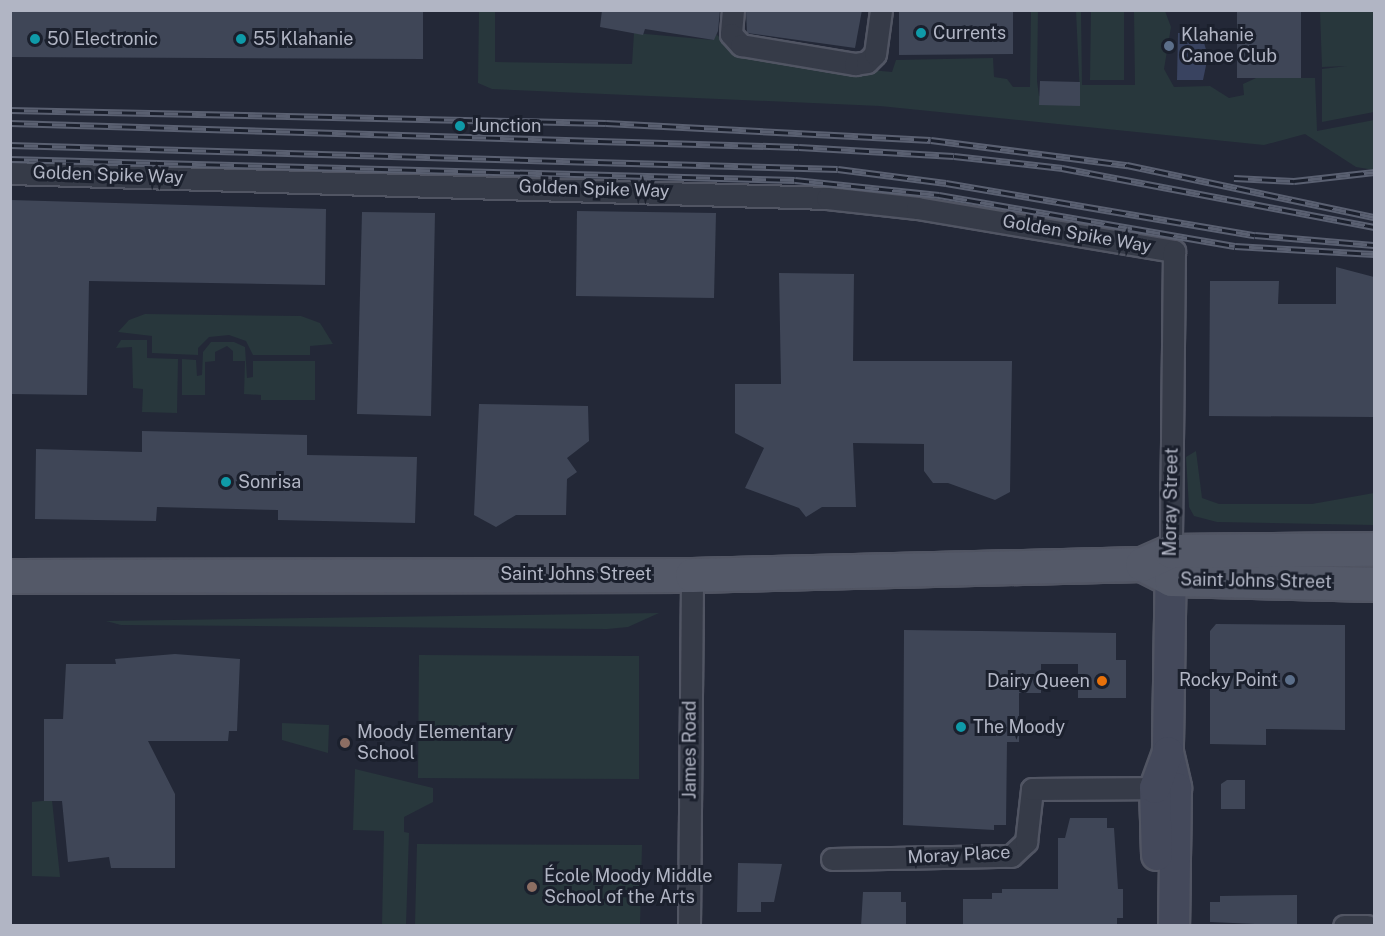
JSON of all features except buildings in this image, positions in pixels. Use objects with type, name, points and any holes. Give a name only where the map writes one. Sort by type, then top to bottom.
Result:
[{"type":"main road","name":"Saint Johns Street","points":[[10,576],[692,574],[1161,565],[1374,549]]},
{"type":"main road","name":"Saint Johns Street","points":[[1161,565],[1374,584]]},
{"type":"street","points":[[733,10],[731,34],[741,45],[855,64],[867,62],[875,54],[881,10]]},
{"type":"street","name":"Golden Spike Way","points":[[10,172],[827,198],[917,208],[1174,251]]},
{"type":"street","name":"Moray Street","points":[[1162,926],[1168,752],[1161,565],[1174,251]]},
{"type":"street","name":"James Road","points":[[689,926],[692,574]]},
{"type":"street","name":"Moray Street","points":[[1166,788],[1174,926]]},
{"type":"street","name":"Moray Place","points":[[832,859],[1011,856],[1026,842],[1032,789],[1166,788]]},
{"type":"street","points":[[1344,926],[1367,926]]},
{"type":"shaded area","points":[[495,10],[495,62],[632,64],[634,33],[713,40],[716,34],[736,53],[892,72],[896,60],[993,58],[994,77],[1007,79],[1013,87],[1030,87],[1031,11],[1038,10],[1037,81],[1039,96],[1049,98],[1080,97],[1076,11],[1081,11],[1082,85],[1135,85],[1134,11],[1165,11],[1171,27],[1164,69],[1174,87],[1210,86],[1229,98],[1244,95],[1243,84],[1256,78],[1315,78],[1317,131],[1374,120],[1374,170],[1356,167],[1305,134],[1264,145],[880,106],[492,89],[478,83],[479,11]]},
{"type":"shaded area","points":[[1091,11],[1124,11],[1124,80],[1090,80]]},
{"type":"shaded area","points":[[1320,11],[1374,11],[1374,112],[1322,122],[1322,69],[1347,66],[1322,67]]},
{"type":"shaded area","points":[[145,314],[301,316],[320,323],[333,344],[310,346],[310,355],[253,355],[246,341],[229,335],[209,337],[198,348],[198,355],[152,353],[152,336],[118,332],[129,320]]},
{"type":"shaded area","points":[[121,340],[147,340],[147,358],[178,359],[177,413],[142,412],[143,389],[133,388],[132,347],[116,348]]},
{"type":"shaded area","points":[[211,342],[234,342],[245,347],[247,378],[253,377],[253,361],[315,361],[315,400],[261,400],[261,395],[244,394],[245,361],[233,361],[233,351],[227,346],[215,352],[215,361],[205,362],[205,395],[182,395],[182,359],[196,360],[197,376],[202,375],[203,352]]},
{"type":"shaded area","points":[[1196,451],[1202,498],[1219,504],[1312,504],[1374,493],[1374,525],[1217,522],[1194,516],[1189,507],[1186,457]]},
{"type":"shaded area","points":[[659,613],[628,627],[607,629],[121,625],[106,621]]},
{"type":"shaded area","points":[[419,655],[639,656],[639,779],[418,778]]},
{"type":"shaded area","points":[[282,723],[329,725],[328,753],[282,740]]},
{"type":"shaded area","points":[[355,769],[433,788],[433,802],[404,817],[404,832],[409,833],[406,925],[382,925],[384,831],[353,830]]},
{"type":"shaded area","points":[[52,800],[60,877],[32,876],[32,802]]},
{"type":"shaded area","name":"École Moody Middle School of the Arts","points":[[417,844],[642,845],[640,925],[415,925]]},
{"type":"water","points":[[1178,33],[1201,33],[1208,56],[1203,80],[1177,80]]},
{"type":"railway","points":[[10,110],[606,123],[931,140],[1127,165],[1374,217]]},
{"type":"railway","points":[[10,123],[799,147],[954,156],[1062,168],[1374,227]]},
{"type":"railway","points":[[10,145],[838,169],[946,183],[1255,235],[1374,245]]},
{"type":"railway","points":[[10,159],[795,180],[939,195],[1235,246],[1374,254]]},
{"type":"railway","points":[[1234,178],[1294,181],[1374,172]]},
{"type":"place","name":"Currents","points":[[921,33]]},
{"type":"place","name":"50 Electronic","points":[[35,39]]},
{"type":"place","name":"55 Klahanie","points":[[241,39]]},
{"type":"place","name":"Klahanie Canoe Club","points":[[1169,46]]},
{"type":"place","name":"Junction","points":[[460,126]]},
{"type":"place","name":"Sonrisa","points":[[226,482]]},
{"type":"place","name":"Rocky Point","points":[[1290,680]]},
{"type":"place","name":"Dairy Queen","points":[[1102,681]]},
{"type":"place","name":"The Moody","points":[[961,727]]},
{"type":"place","name":"Moody Elementary School","points":[[345,743]]},
{"type":"place","name":"École Moody Middle School of the Arts","points":[[532,887]]}]
